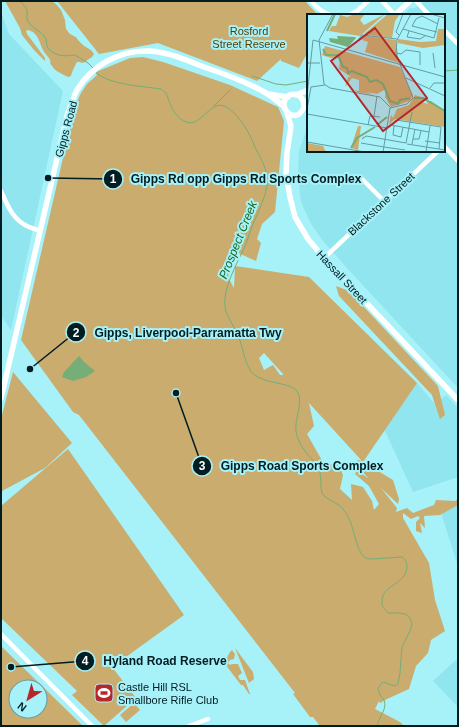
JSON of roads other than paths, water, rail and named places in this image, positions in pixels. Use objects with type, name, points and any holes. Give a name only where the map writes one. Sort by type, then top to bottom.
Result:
[{"type":"main road","points":[[396,14],[410,1]]},
{"type":"main road","name":"Gipps Road","points":[[1,398],[69,109],[77,92],[89,75],[99,66],[115,57],[129,52],[157,52],[168,54],[233,78],[266,94],[284,106]]},
{"type":"main road","points":[[307,90],[296,95],[288,96],[285,99],[284,108],[287,113],[293,115],[298,114],[303,110],[307,102]]},
{"type":"main road","name":"Gipps Road","points":[[266,94],[288,96]]},
{"type":"main road","points":[[296,95],[302,98],[304,106]]},
{"type":"main road","name":"Hassall Street","points":[[287,113],[291,126]]},
{"type":"main road","name":"Hassall Street","points":[[298,114],[291,126],[287,152],[286,174],[295,217],[308,239],[324,258],[458,400]]},
{"type":"street","points":[[311,1],[317,8],[327,14]]},
{"type":"street","points":[[351,14],[358,11],[368,1]]},
{"type":"street","points":[[382,1],[394,14]]},
{"type":"street","points":[[416,1],[428,14]]},
{"type":"street","points":[[445,31],[458,44]]},
{"type":"street","points":[[445,147],[458,161]]},
{"type":"street","name":"Blackstone Street","points":[[324,258],[437,152]]},
{"type":"street","points":[[362,179],[384,201]]},
{"type":"street","points":[[1,191],[15,217],[26,226],[40,232]]},
{"type":"street","points":[[1,634],[92,726]]},
{"type":"street","points":[[189,726],[208,719]]},
{"type":"waterway","name":"Prospect Creek","points":[[20,1],[27,10],[27,18],[29,23],[45,37],[49,49],[59,55],[75,55],[93,68]]},
{"type":"waterway","points":[[445,71],[458,70]]},
{"type":"waterway","name":"Prospect Creek","points":[[96,73],[118,83],[161,89],[166,93],[175,113],[180,119],[186,122],[192,123],[197,121],[217,106],[222,105],[228,108],[237,116],[244,126],[262,162],[267,178],[266,192],[245,246],[230,278],[225,296],[226,312],[237,333],[246,362],[251,372],[265,380],[293,388],[299,394],[300,399],[296,431],[300,444],[318,467],[322,493],[341,507],[347,515],[360,552],[363,556],[370,559],[402,557],[405,559],[407,565],[406,573],[386,591],[382,598],[382,603],[388,613],[405,614],[410,618],[412,624],[402,647],[398,684],[395,686],[383,682],[378,688],[380,695],[384,700],[385,707],[377,726]]},
{"type":"waterway","points":[[252,76],[276,84],[286,85],[307,81]]},
{"type":"waterway","points":[[214,106],[231,89]]},
{"type":"place","name":"Gipps Rd opp Gipps Rd Sports Complex","points":[[48,178]]},
{"type":"place","name":"Gipps, Liverpool-Parramatta Twy","points":[[30,369]]},
{"type":"place","name":"Gipps Road Sports Complex","points":[[176,393]]},
{"type":"place","name":"Hyland Road Reserve","points":[[11,667]]},
{"type":"place","name":"Castle Hill RSL Smallbore Rifle Club","points":[[104,693]]},
{"type":"park label","name":"Rosford Street Reserve","points":[[249,37]]}]
